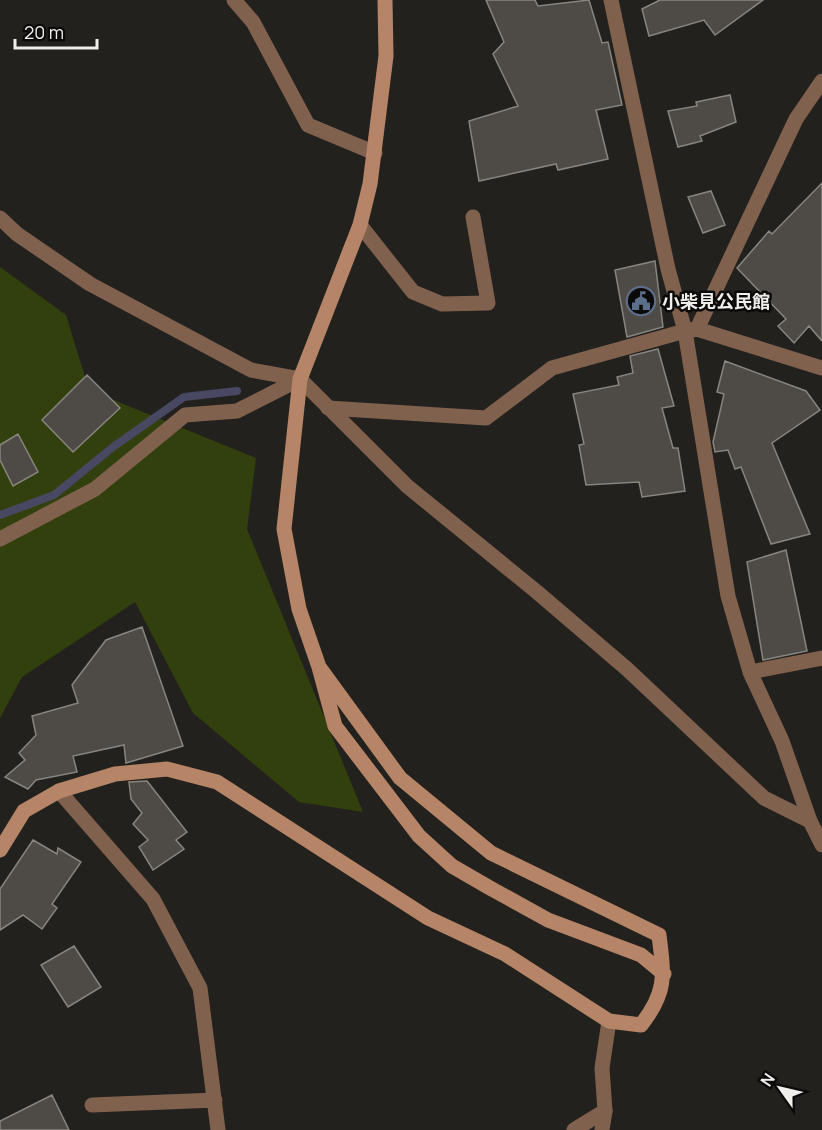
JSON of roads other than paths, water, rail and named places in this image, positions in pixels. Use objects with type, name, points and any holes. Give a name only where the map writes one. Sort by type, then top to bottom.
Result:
[{"type":"street","points":[[234,0],[253,22],[308,125],[375,153]]},
{"type":"street","points":[[385,0],[386,56],[370,184],[360,225],[300,380],[284,529],[299,609],[319,666],[335,726],[418,836],[452,866],[548,920],[641,955],[663,974]]},
{"type":"street","points":[[611,0],[668,269],[691,330],[728,596],[750,672],[782,741],[810,821],[822,845]]},
{"type":"street","points":[[691,330],[796,119],[822,81]]},
{"type":"street","points":[[360,225],[413,292],[442,304],[489,303],[473,217]]},
{"type":"street","points":[[0,218],[16,234],[90,284],[251,370],[300,380],[407,486],[627,669],[764,798],[810,821]]},
{"type":"street","points":[[328,408],[486,418],[552,368],[691,330],[822,368]]},
{"type":"street","points":[[0,538],[95,489],[184,415],[237,411],[300,380]]},
{"type":"street","points":[[750,672],[822,658]]},
{"type":"street","points":[[0,850],[24,811],[59,791],[115,774],[167,769],[217,782],[428,918],[505,954],[609,1021],[641,1025],[657,1004],[663,974],[659,935],[491,853],[400,778],[319,666]]},
{"type":"street","points":[[59,791],[153,899],[180,945],[200,988],[218,1130]]},
{"type":"street","points":[[602,1130],[605,1111],[603,1068],[609,1021]]},
{"type":"street","points":[[92,1105],[214,1100]]},
{"type":"street","points":[[574,1130],[605,1111]]},
{"type":"waterway","points":[[0,515],[54,495],[113,447],[184,397],[237,391]]},
{"type":"place","name":"小柴見公民館","points":[[641,301]]}]
